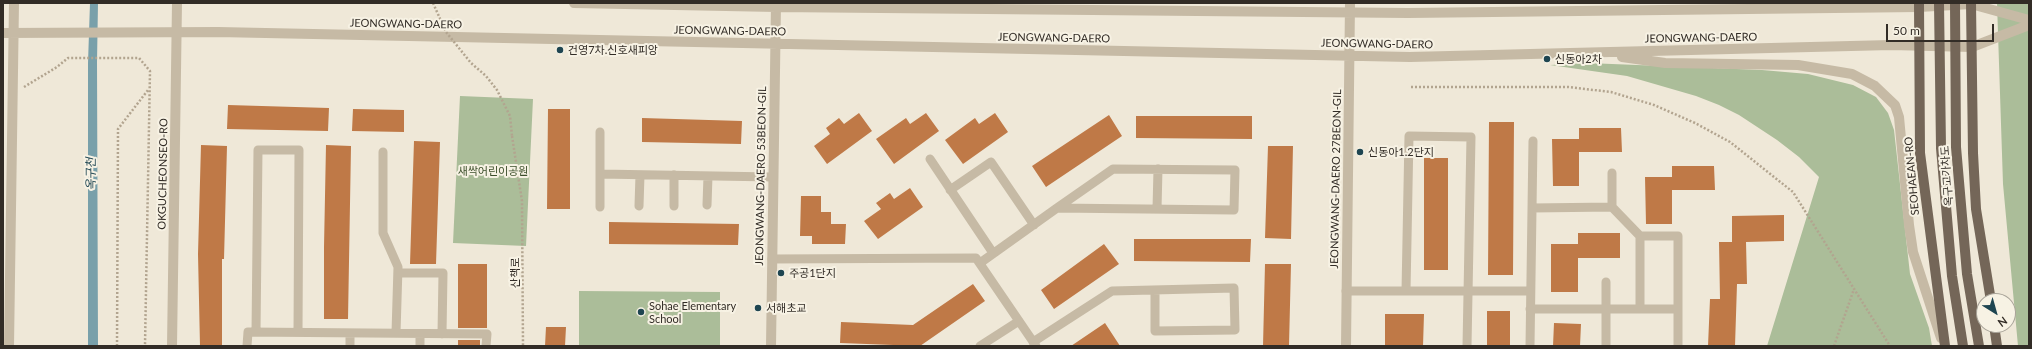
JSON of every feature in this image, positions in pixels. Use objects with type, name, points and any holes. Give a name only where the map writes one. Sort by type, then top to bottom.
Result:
[{"type":"main road","name":"옥구고가차도","points":[[1939,3],[1941,155],[1952,276],[1963,346]]},
{"type":"main road","name":"옥구고가차도","points":[[1955,3],[1957,154],[1967,274],[1979,346]]},
{"type":"main road","points":[[1971,4],[1973,154],[1976,209],[1990,293]]},
{"type":"main road","name":"SEOHAEAN-RO","points":[[1919,5],[1920,153],[1945,346]]},
{"type":"main road","points":[[1995,333],[1997,346]]},
{"type":"street","points":[[10,346],[13,94],[8,33],[14,3]]},
{"type":"street","name":"OKGUCHEONSEO-RO","points":[[172,346],[177,3]]},
{"type":"street","points":[[574,3],[1350,8],[1971,4],[2029,20]]},
{"type":"street","name":"JEONGWANG-DAERO 53BEON-GIL","points":[[771,346],[776,5]]},
{"type":"street","name":"JEONGWANG-DAERO 27BEON-GIL","points":[[1346,346],[1350,8]]},
{"type":"street","points":[[1972,47],[2029,25]]},
{"type":"street","name":"JEONGWANG-DAERO","points":[[8,33],[176,33],[1410,57],[1891,45],[1919,47],[1972,47]]},
{"type":"street","points":[[1594,52],[1664,63],[1798,65],[1852,74],[1875,86],[1894,105],[1900,116],[1909,226],[1913,252],[1945,346]]},
{"type":"lane","points":[[600,132],[600,207]]},
{"type":"lane","points":[[1406,291],[1409,136],[1471,137],[1467,346]]},
{"type":"lane","points":[[1530,346],[1533,141]]},
{"type":"lane","points":[[256,332],[258,150],[299,150],[298,332]]},
{"type":"lane","points":[[383,152],[383,233],[398,266],[396,333]]},
{"type":"lane","points":[[930,159],[993,253]]},
{"type":"lane","points":[[950,190],[991,162],[1034,225]]},
{"type":"lane","points":[[980,263],[993,253],[1034,225],[1057,208],[1113,169],[1235,170],[1234,210],[1057,208]]},
{"type":"lane","points":[[1157,209],[1158,169]]},
{"type":"lane","points":[[1612,173],[1612,207],[1640,236],[1640,309]]},
{"type":"lane","points":[[600,174],[773,177]]},
{"type":"lane","points":[[639,206],[640,175]]},
{"type":"lane","points":[[674,175],[674,206]]},
{"type":"lane","points":[[707,205],[708,176]]},
{"type":"lane","points":[[1532,208],[1612,207]]},
{"type":"lane","points":[[1640,236],[1678,236],[1678,346]]},
{"type":"lane","points":[[772,259],[976,258],[1035,344],[1112,291],[1234,288],[1235,330],[1155,331],[1154,290]]},
{"type":"lane","points":[[398,273],[443,273],[442,334]]},
{"type":"lane","points":[[1606,282],[1606,346]]},
{"type":"lane","points":[[1346,291],[1530,291]]},
{"type":"lane","points":[[1530,309],[1678,309]]},
{"type":"lane","points":[[980,346],[1019,321]]},
{"type":"lane","points":[[247,346],[248,332],[298,332],[486,334],[486,346]]},
{"type":"lane","points":[[350,333],[350,346]]},
{"type":"lane","points":[[420,334],[420,346]]},
{"type":"path","name":"산책로","points":[[433,3],[446,32],[471,63],[486,76],[497,90],[510,116],[522,200],[523,346]]},
{"type":"path","points":[[13,94],[57,67],[68,58],[139,58],[150,71],[148,90],[145,346]]},
{"type":"path","points":[[1411,87],[1568,87],[1611,92],[1654,105],[1694,123],[1730,142],[1793,192],[1855,288],[1890,346]]},
{"type":"path","points":[[117,346],[118,129],[148,90]]},
{"type":"path","points":[[1834,346],[1855,288]]},
{"type":"green space","points":[[1997,3],[2029,3],[2029,346],[2018,346],[2016,293],[2013,293],[2003,184]]},
{"type":"green space","points":[[1587,63],[1762,70],[1808,74],[1853,85],[1876,97],[1888,113],[1894,130],[1910,274],[1929,328],[1932,346],[1767,346],[1819,177],[1799,157],[1777,140],[1739,115],[1719,105],[1696,96],[1627,76],[1550,65]]},
{"type":"green space","name":"새싹어린이공원","points":[[460,96],[533,99],[526,246],[453,243]]},
{"type":"green space","points":[[579,291],[720,292],[720,346],[579,346]]},
{"type":"water","name":"옥구천","points":[[90,3],[98,3],[98,346],[88,346],[88,63]]},
{"type":"building","points":[[228,105],[329,108],[328,131],[227,129]]},
{"type":"building","points":[[353,109],[404,110],[404,132],[352,131]]},
{"type":"building","points":[[548,109],[570,109],[570,209],[547,209]]},
{"type":"building","points":[[859,113],[872,131],[827,164],[814,146],[830,134],[826,128],[839,118],[844,124]]},
{"type":"building","points":[[926,113],[939,131],[894,164],[876,139],[906,118],[910,124]]},
{"type":"building","points":[[995,113],[1008,132],[963,164],[945,140],[975,118],[979,124]]},
{"type":"building","points":[[1109,115],[1122,136],[1046,187],[1032,166]]},
{"type":"building","points":[[1136,116],[1252,116],[1252,139],[1136,138]]},
{"type":"building","points":[[642,118],[742,121],[741,144],[642,142]]},
{"type":"building","points":[[1489,122],[1514,122],[1513,275],[1488,275]]},
{"type":"building","points":[[1579,128],[1621,128],[1622,152],[1579,152],[1579,186],[1553,186],[1552,139],[1579,139]]},
{"type":"building","points":[[414,141],[440,142],[436,264],[410,264]]},
{"type":"building","points":[[201,145],[227,146],[224,259],[222,259],[222,346],[200,346],[198,254]]},
{"type":"building","points":[[326,145],[351,146],[348,319],[324,319]]},
{"type":"building","points":[[1268,146],[1293,146],[1291,239],[1265,238]]},
{"type":"building","points":[[1424,158],[1448,158],[1448,270],[1424,270]]},
{"type":"building","points":[[1672,166],[1714,166],[1715,190],[1672,190],[1672,224],[1646,224],[1645,177],[1672,177]]},
{"type":"building","points":[[910,188],[923,207],[878,239],[864,221],[881,209],[876,203],[890,193],[894,199]]},
{"type":"building","points":[[801,196],[821,196],[821,212],[831,212],[831,224],[846,224],[845,244],[812,244],[812,236],[800,236]]},
{"type":"building","points":[[1784,215],[1784,241],[1746,242],[1747,284],[1737,284],[1735,346],[1708,346],[1710,299],[1720,299],[1719,242],[1732,242],[1732,216]]},
{"type":"building","points":[[609,222],[739,224],[738,245],[609,244]]},
{"type":"building","points":[[1578,233],[1620,233],[1620,258],[1578,258],[1578,292],[1551,292],[1551,244],[1578,244]]},
{"type":"building","points":[[1134,239],[1251,239],[1250,262],[1134,261]]},
{"type":"building","points":[[1104,244],[1119,264],[1054,309],[1041,290]]},
{"type":"building","points":[[458,264],[487,264],[487,328],[458,328]]},
{"type":"building","points":[[1265,264],[1291,264],[1289,346],[1263,346]]},
{"type":"building","points":[[973,284],[985,301],[920,346],[840,343],[841,322],[913,325]]},
{"type":"building","points":[[1487,311],[1510,311],[1510,346],[1487,346]]},
{"type":"building","points":[[1385,314],[1424,314],[1423,346],[1385,346]]},
{"type":"building","points":[[1105,323],[1120,346],[1071,346]]},
{"type":"building","points":[[1554,323],[1581,324],[1580,346],[1553,346]]},
{"type":"building","points":[[546,327],[566,327],[565,346],[545,346]]},
{"type":"building","points":[[458,340],[480,340],[480,346],[458,346]]},
{"type":"place","name":"건영7차.신호새피앙","points":[[560,50]]},
{"type":"place","name":"신동아2차","points":[[1547,59]]},
{"type":"place","name":"신동아1.2단지","points":[[1360,152]]},
{"type":"place","name":"주공1단지","points":[[781,273]]},
{"type":"place","name":"서해초교","points":[[758,308]]},
{"type":"place","name":"Sohae Elementary School","points":[[641,312]]}]
